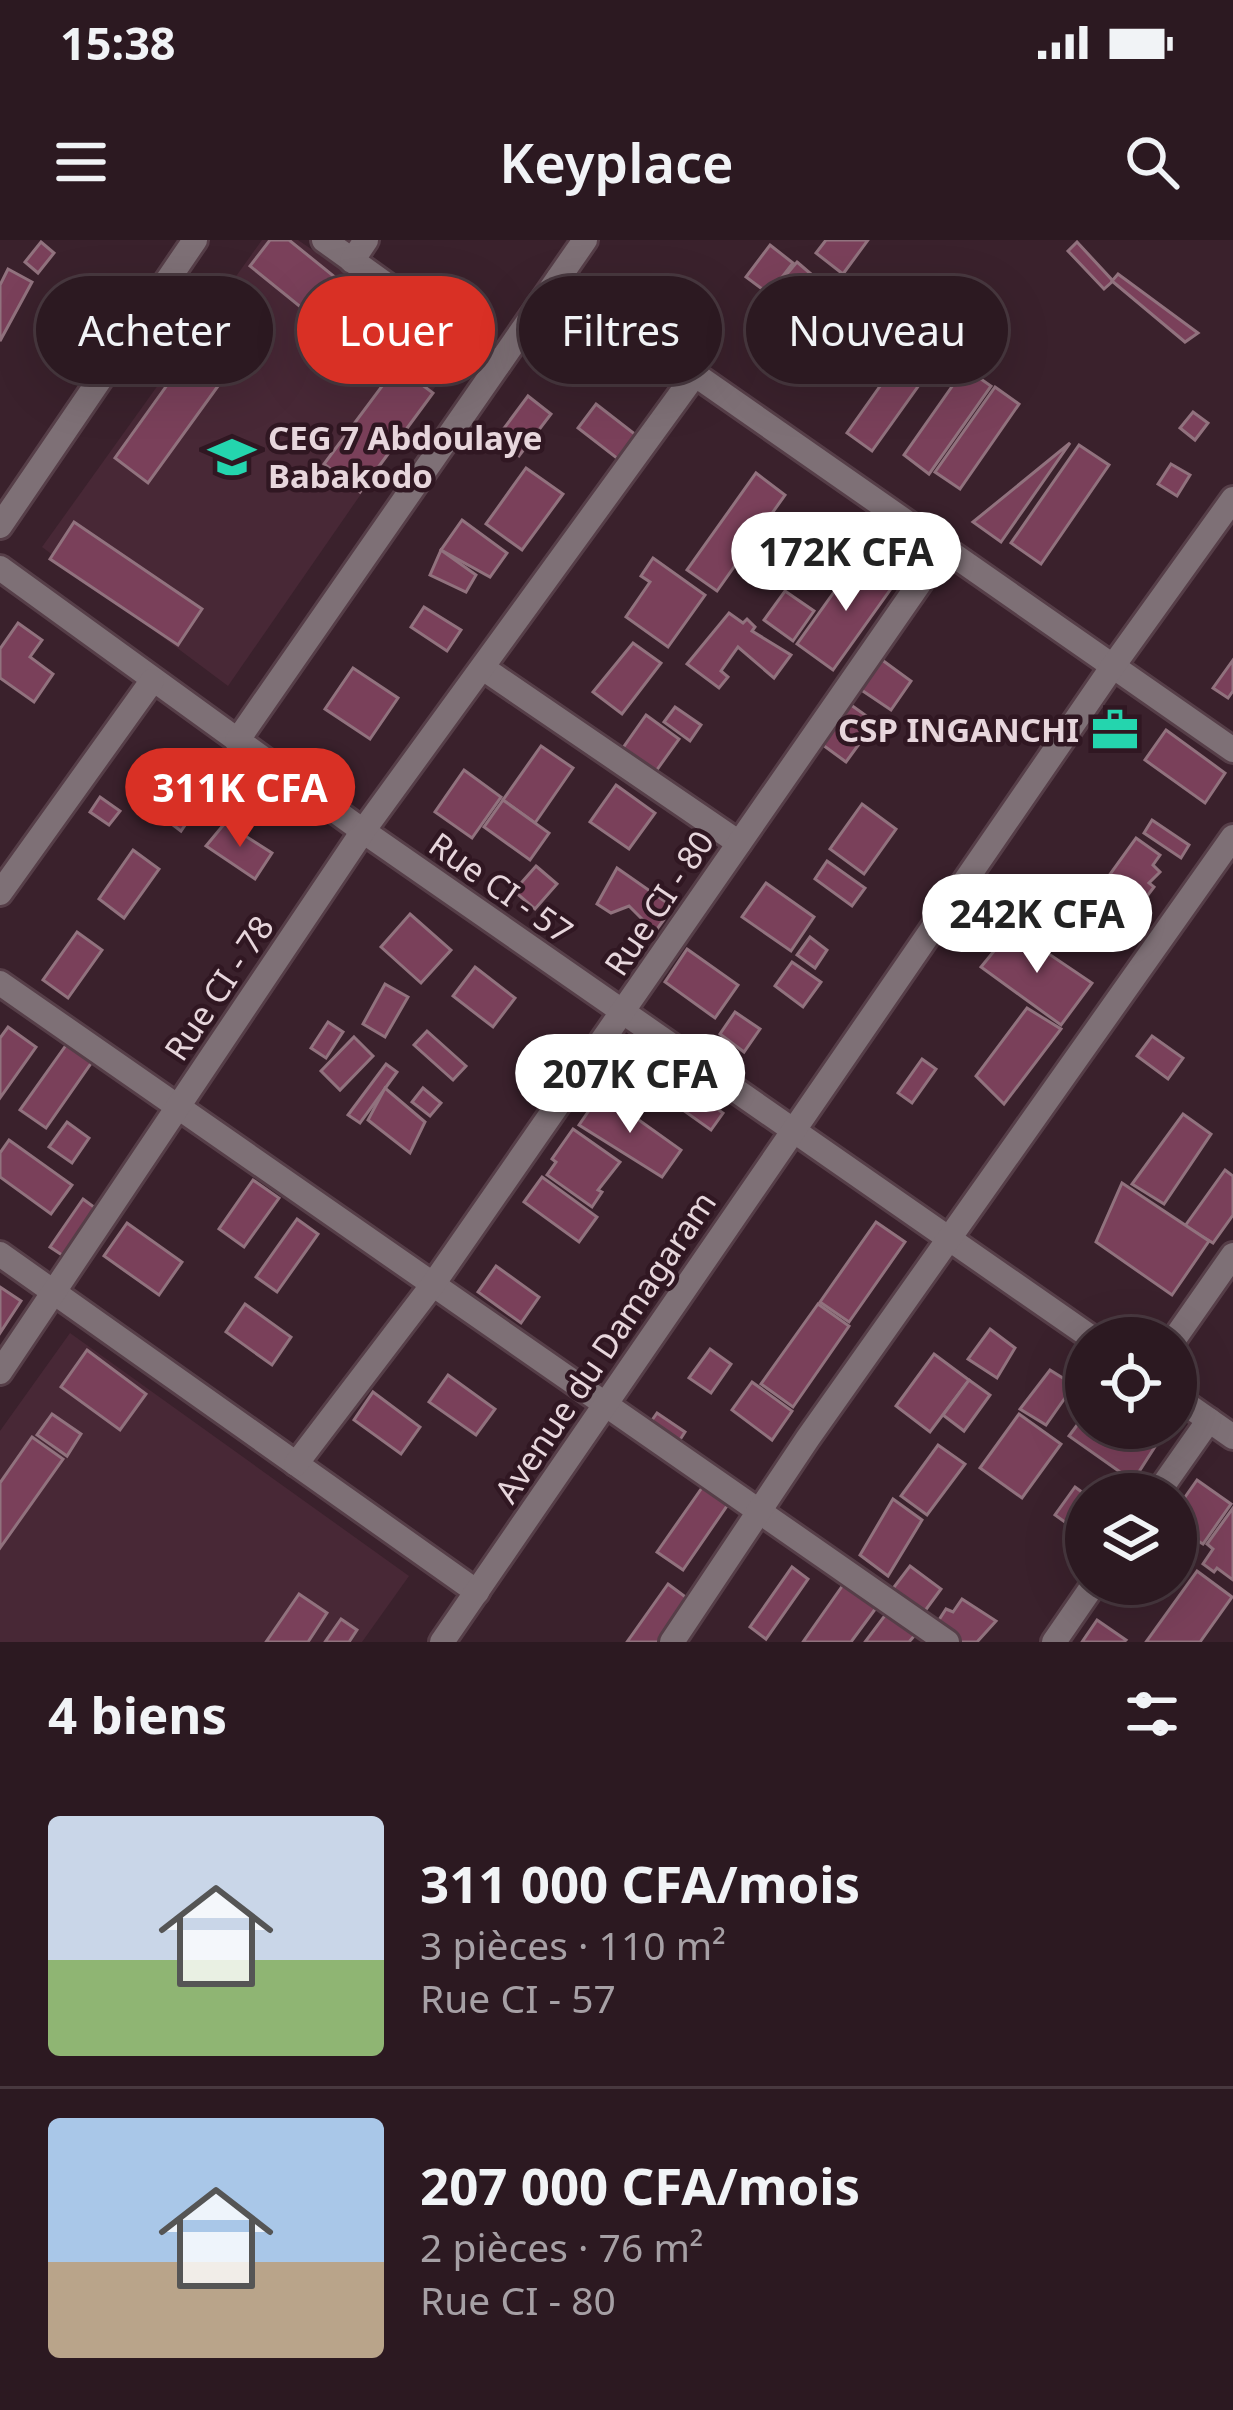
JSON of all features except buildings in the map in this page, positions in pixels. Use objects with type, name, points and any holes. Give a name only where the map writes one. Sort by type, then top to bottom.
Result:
[{"type":"street","points":[[0,526],[195,240]]},
{"type":"street","points":[[325,240],[359,251],[498,365]]},
{"type":"street","points":[[560,276],[585,240]]},
{"type":"street","points":[[237,741],[519,335]]},
{"type":"street","name":"Rue CI - 78","points":[[0,1372],[363,831],[688,384]]},
{"type":"street","points":[[712,384],[1233,750]]},
{"type":"street","name":"Avenue du Damagaram","points":[[442,1642],[1113,666],[1233,500]]},
{"type":"street","name":"Rue CI - 80","points":[[296,1464],[434,1283],[944,548]]},
{"type":"street","name":"Rue CI - 57","points":[[0,568],[363,831],[1065,1319]]},
{"type":"street","points":[[483,668],[739,843]]},
{"type":"street","points":[[0,892],[152,681]]},
{"type":"street","points":[[672,1642],[1233,837]]},
{"type":"street","points":[[0,983],[947,1642]]},
{"type":"street","points":[[0,1254],[477,1592]]},
{"type":"street","points":[[1189,1317],[1233,1255]]},
{"type":"street","points":[[1197,1412],[1233,1437]]},
{"type":"street","points":[[1172,1473],[1209,1420]]},
{"type":"street","points":[[1054,1642],[1080,1605]]},
{"type":"shaded area","points":[[262,240],[298,240],[351,276],[297,276],[297,384],[437,384],[228,686],[42,547],[159,384],[273,384],[273,276],[236,276]]},
{"type":"shaded area","points":[[70,1333],[409,1576],[362,1642],[0,1642],[0,1431]]},
{"type":"place","name":"CEG 7 Abdoulaye Babakodo","points":[[232,457]]},
{"type":"place","name":"CSP INGANCHI","points":[[1115,730]]}]
